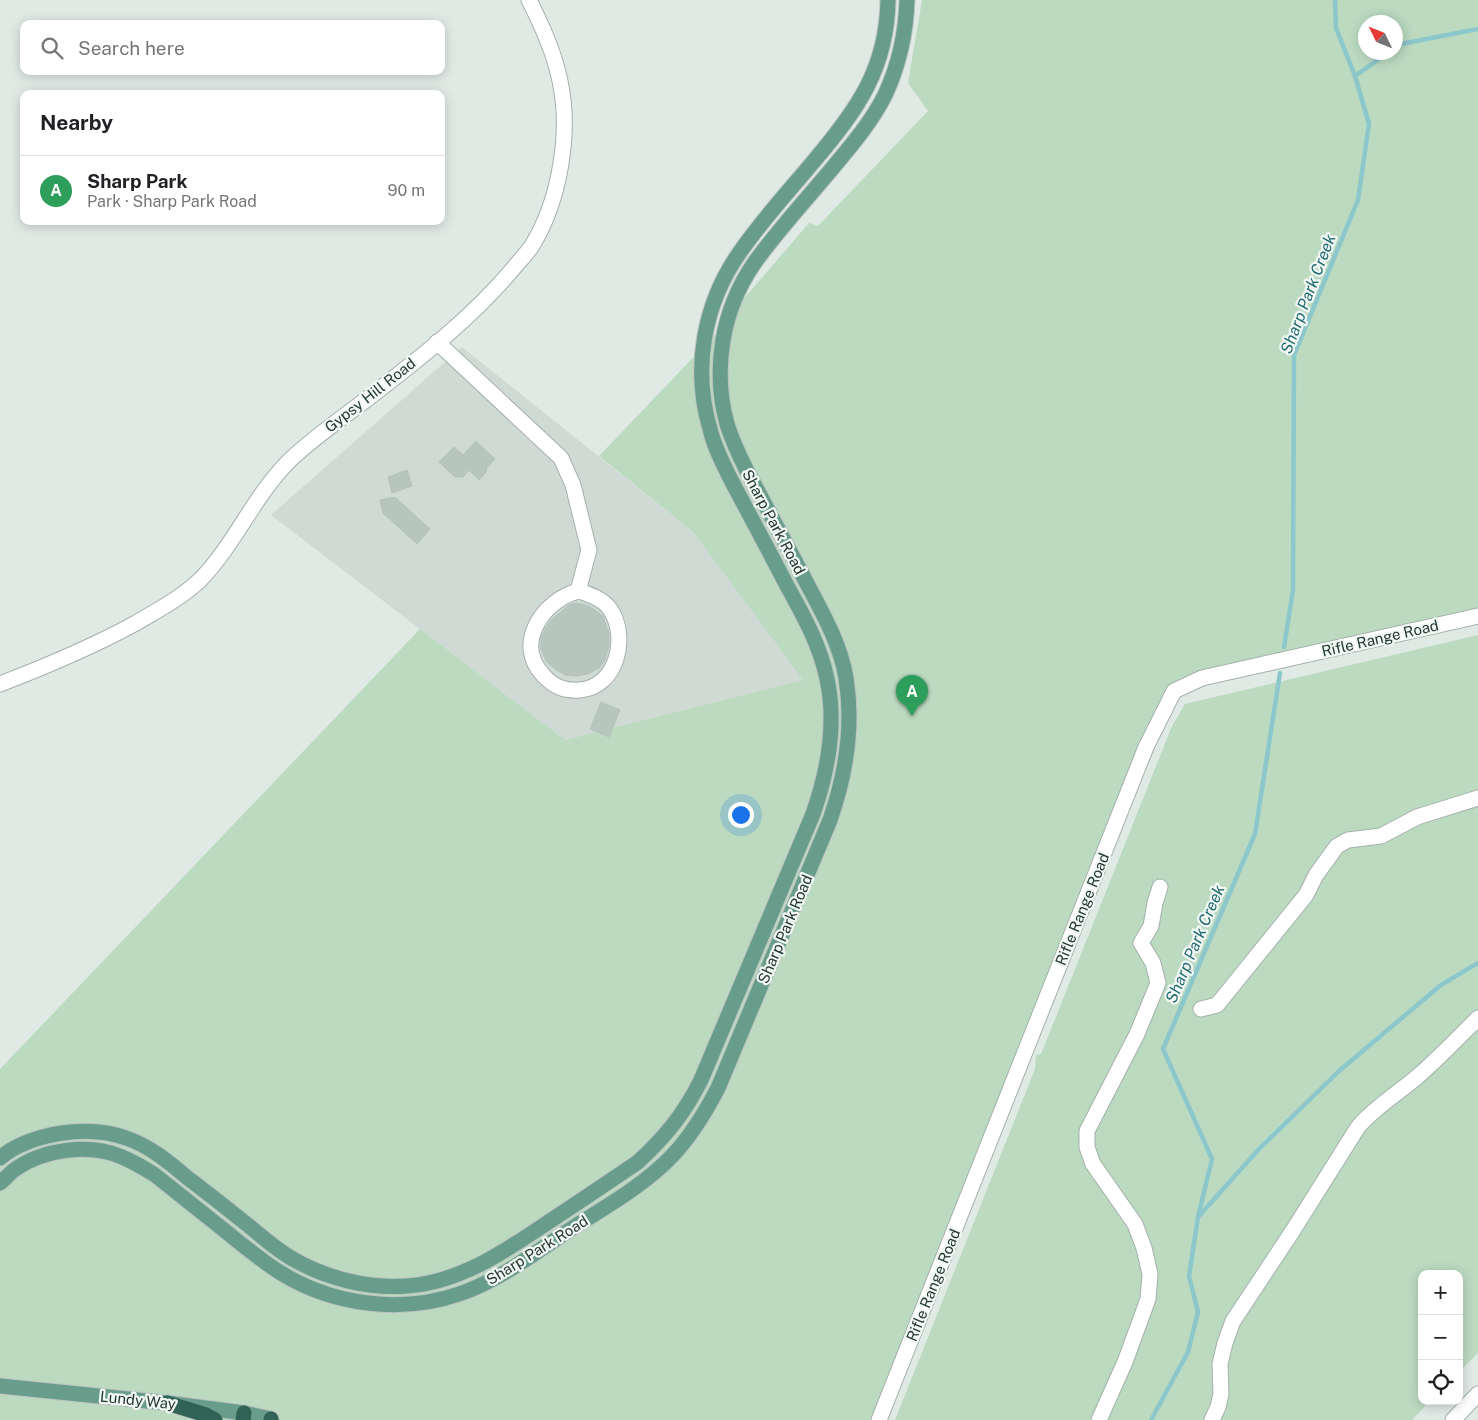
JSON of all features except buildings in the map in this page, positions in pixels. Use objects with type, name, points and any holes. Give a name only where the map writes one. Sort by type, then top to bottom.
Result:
[{"type":"highway","points":[[167,1403],[206,1415],[215,1420]]},
{"type":"main road","name":"Sharp Park Road","points":[[0,1158],[28,1142],[52,1134],[78,1131],[102,1132],[126,1138],[166,1160],[272,1244],[298,1261],[332,1276],[357,1283],[381,1286],[407,1286],[430,1283],[454,1276],[478,1266],[502,1252],[638,1162],[676,1124],[701,1080],[813,814],[828,762],[831,734],[828,680],[812,632],[730,478],[709,428],[702,376],[707,325],[714,300],[739,253],[756,230],[839,132],[868,88],[884,42],[888,16],[888,0]]},
{"type":"main road","name":"Sharp Park Road","points":[[0,1183],[15,1170],[35,1159],[56,1152],[78,1149],[100,1151],[120,1156],[138,1164],[155,1175],[261,1259],[305,1286],[326,1294],[354,1301],[380,1304],[408,1304],[433,1301],[459,1294],[486,1283],[512,1268],[650,1176],[671,1157],[690,1135],[706,1112],[718,1088],[830,820],[840,791],[846,765],[849,736],[850,706],[846,676],[829,624],[746,469],[727,423],[720,375],[725,329],[731,307],[754,263],[853,143],[870,121],[884,96],[895,72],[902,46],[907,0]]},
{"type":"main road","name":"Lundy Way","points":[[0,1386],[167,1403],[272,1420]]},
{"type":"street","name":"Gypsy Hill Road","points":[[0,684],[39,670],[107,638],[176,599],[199,580],[222,554],[272,479],[290,460],[318,435],[450,333],[501,283],[533,245],[548,212],[559,179],[564,109],[560,81],[543,27],[529,0]]},
{"type":"street","points":[[437,342],[562,458],[574,485],[589,550],[586,569],[578,592],[560,599],[539,618],[533,632],[531,648],[536,668],[551,683],[566,691],[590,689],[599,684],[616,660],[620,644],[616,621],[610,608],[588,593],[578,592]]},
{"type":"street","name":"Rifle Range Road","points":[[879,1420],[1146,747],[1174,691],[1202,678],[1478,616]]},
{"type":"street","points":[[1201,1009],[1217,1005],[1306,896],[1316,875],[1337,846],[1348,840],[1380,836],[1417,817],[1478,798]]},
{"type":"street","points":[[1099,1420],[1125,1362],[1148,1299],[1150,1274],[1144,1248],[1135,1224],[1093,1164],[1087,1147],[1087,1131],[1137,1034],[1158,983],[1153,963],[1141,943],[1151,926],[1154,903],[1160,887]]},
{"type":"street","points":[[1212,1420],[1221,1394],[1220,1364],[1233,1321],[1358,1127],[1370,1113],[1419,1076],[1478,1018]]},
{"type":"street","points":[[1453,1420],[1478,1394]]},
{"type":"shaded area","points":[[462,347],[693,532],[803,680],[565,740],[271,515]]},
{"type":"green space","points":[[922,0],[1478,0],[1478,616],[1174,691],[878,1420],[0,1420],[0,1069],[420,629],[565,740],[803,680],[693,532],[599,456],[729,320],[728,317],[809,223],[818,226],[928,111],[908,83]]},
{"type":"green space","points":[[1478,635],[1478,1353],[1463,1368],[1463,1270],[1418,1270],[1418,1405],[1426,1405],[1412,1420],[895,1420],[1035,1069],[1036,1055],[1041,1054],[1172,726],[1185,704]]},
{"type":"waterway","name":"Sharp Park Creek","points":[[1284,647],[1293,590],[1294,355],[1358,200],[1369,124],[1355,76],[1336,28],[1335,0]]},
{"type":"waterway","name":"Sharp Park Creek","points":[[1403,44],[1478,29]]},
{"type":"waterway","name":"Sharp Park Creek","points":[[1355,76],[1378,60]]},
{"type":"waterway","name":"Sharp Park Creek","points":[[1151,1420],[1188,1352],[1198,1312],[1189,1276],[1198,1217],[1212,1159],[1163,1049],[1255,834],[1280,673]]},
{"type":"waterway","name":"Sharp Park Creek","points":[[1199,1216],[1259,1149],[1339,1071],[1441,985],[1478,963]]},
{"type":"place","name":"Sharp Park","points":[[912,716]]}]
